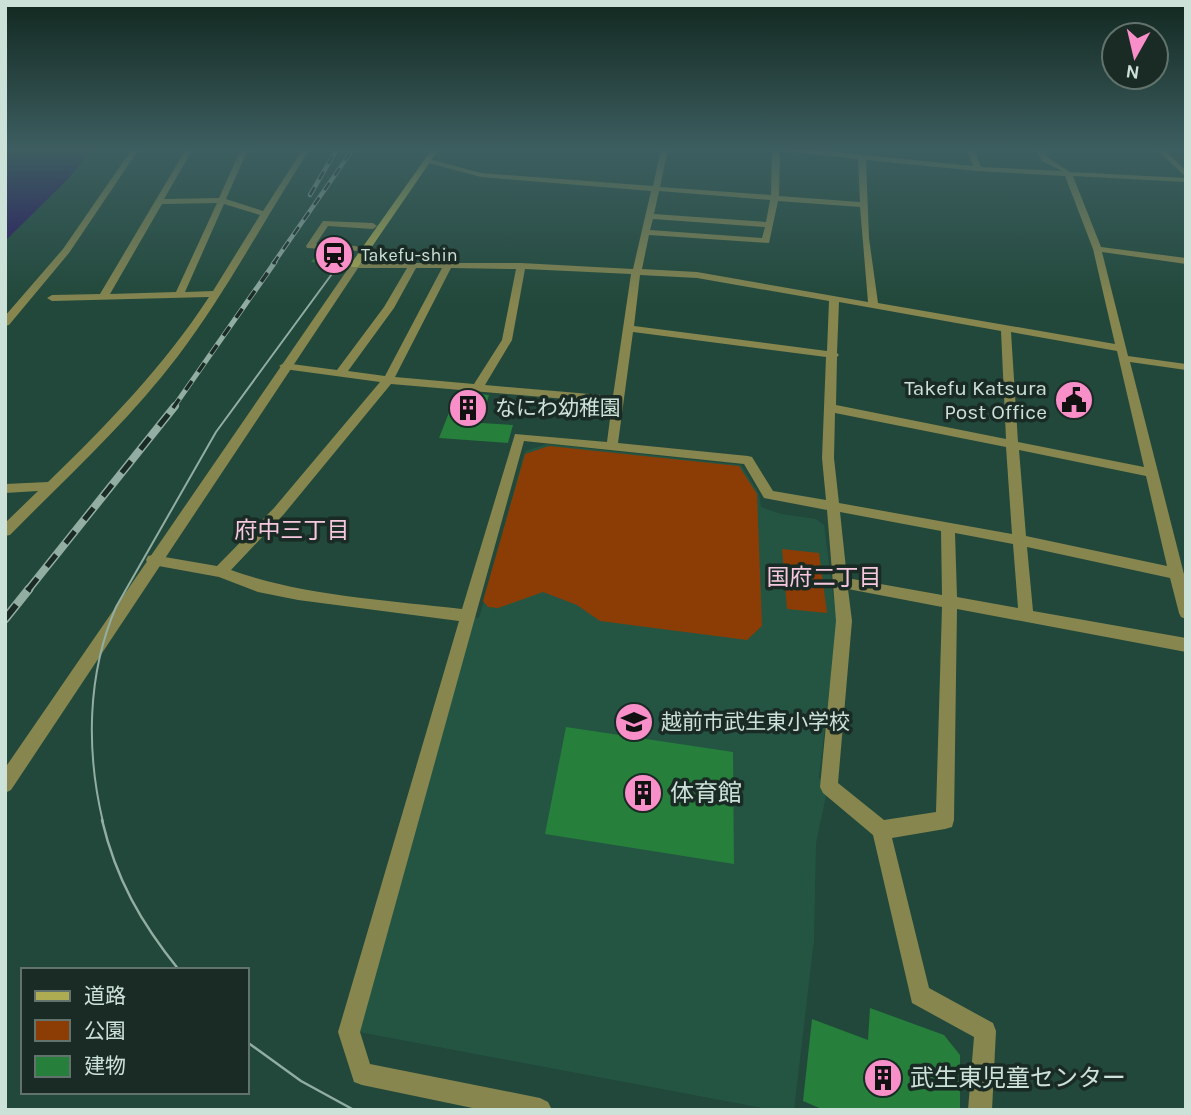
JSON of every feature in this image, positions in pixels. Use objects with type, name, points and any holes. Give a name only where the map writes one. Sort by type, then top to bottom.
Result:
[{"type":"main road","points":[[355,265],[399,201]]},
{"type":"street","points":[[5,323],[66,251],[100,201]]},
{"type":"street","points":[[103,297],[159,202],[189,201]]},
{"type":"street","points":[[179,295],[221,201]]},
{"type":"street","points":[[224,201],[265,214]]},
{"type":"street","points":[[5,531],[149,385],[186,338],[273,201]]},
{"type":"street","points":[[612,446],[636,274],[651,201]]},
{"type":"street","points":[[644,232],[766,241],[774,201]]},
{"type":"street","points":[[825,201],[864,205]]},
{"type":"street","points":[[864,201],[873,304]]},
{"type":"street","points":[[1079,201],[1097,249],[1186,613]]},
{"type":"street","points":[[648,216],[769,225]]},
{"type":"street","points":[[356,249],[310,246],[326,223],[373,226]]},
{"type":"street","points":[[1097,249],[1186,261]]},
{"type":"street","points":[[5,784],[284,366],[355,265],[520,266],[697,275],[1006,328],[1186,368]]},
{"type":"street","points":[[340,374],[390,308],[413,265]]},
{"type":"street","points":[[219,572],[279,511],[388,380],[448,266]]},
{"type":"street","points":[[478,387],[507,340],[520,266]]},
{"type":"street","points":[[52,298],[215,294]]},
{"type":"street","points":[[834,298],[834,355],[828,458],[844,621],[830,787],[881,830],[920,995],[985,1031],[981,1110]]},
{"type":"street","points":[[628,328],[834,355]]},
{"type":"street","points":[[1006,328],[1012,444],[1027,616]]},
{"type":"street","points":[[284,366],[388,380],[619,400]]},
{"type":"street","points":[[831,408],[1153,473]]},
{"type":"street","points":[[541,1110],[362,1074],[349,1032],[519,437],[748,460],[769,495],[1020,540],[1175,573]]},
{"type":"street","points":[[5,489],[50,486]]},
{"type":"street","points":[[881,830],[945,820],[950,602],[948,527]]},
{"type":"street","points":[[153,561],[219,572],[258,586],[298,594],[466,615]]},
{"type":"street","points":[[840,582],[1186,645]]},
{"type":"shaded area","points":[[5,201],[46,201],[5,241]]},
{"type":"shaded area","name":"越前市武生東小学校","points":[[547,444],[741,465],[759,494],[761,507],[781,514],[816,519],[824,525],[837,626],[819,777],[827,791],[816,843],[814,940],[794,1110],[773,1110],[359,1032],[472,617],[479,618],[525,451]]},
{"type":"green space","points":[[549,446],[739,466],[757,494],[762,626],[747,640],[600,621],[577,605],[543,592],[498,608],[488,607],[483,601],[525,454]]},
{"type":"green space","points":[[782,549],[819,553],[827,613],[787,609]]},
{"type":"building","points":[[319,251],[354,253],[346,265],[311,262]]},
{"type":"building","name":"なにわ幼稚園","points":[[457,392],[489,395],[481,423],[513,425],[508,443],[439,438]]},
{"type":"building","name":"体育館","points":[[566,727],[733,752],[734,864],[545,834]]},
{"type":"building","name":"武生東児童センター","points":[[870,1008],[944,1035],[960,1055],[960,1110],[824,1110],[803,1101],[812,1019],[868,1040]]},
{"type":"tram line","points":[[103,822],[94,768],[92,713],[99,659],[116,607],[216,432],[337,267]]},
{"type":"tram line","points":[[102,820],[122,881],[153,935],[178,968]]},
{"type":"tram line","points":[[248,1043],[301,1081],[354,1110]]},
{"type":"railway","points":[[273,264],[317,201]]},
{"type":"railway","points":[[173,408],[275,262]]},
{"type":"railway","points":[[28,590],[175,406]]},
{"type":"railway","points":[[5,619],[29,589]]},
{"type":"place","name":"Takefu-shin","points":[[334,255]]},
{"type":"place","name":"Takefu Katsura Post Office","points":[[1074,400]]},
{"type":"place","name":"なにわ幼稚園","points":[[468,408]]},
{"type":"place","name":"越前市武生東小学校","points":[[634,722]]},
{"type":"place","name":"体育館","points":[[643,793]]},
{"type":"place","name":"武生東児童センター","points":[[883,1078]]},
{"type":"district","name":"府中三丁目","points":[[292,530]]},
{"type":"district","name":"国府二丁目","points":[[824,577]]}]
